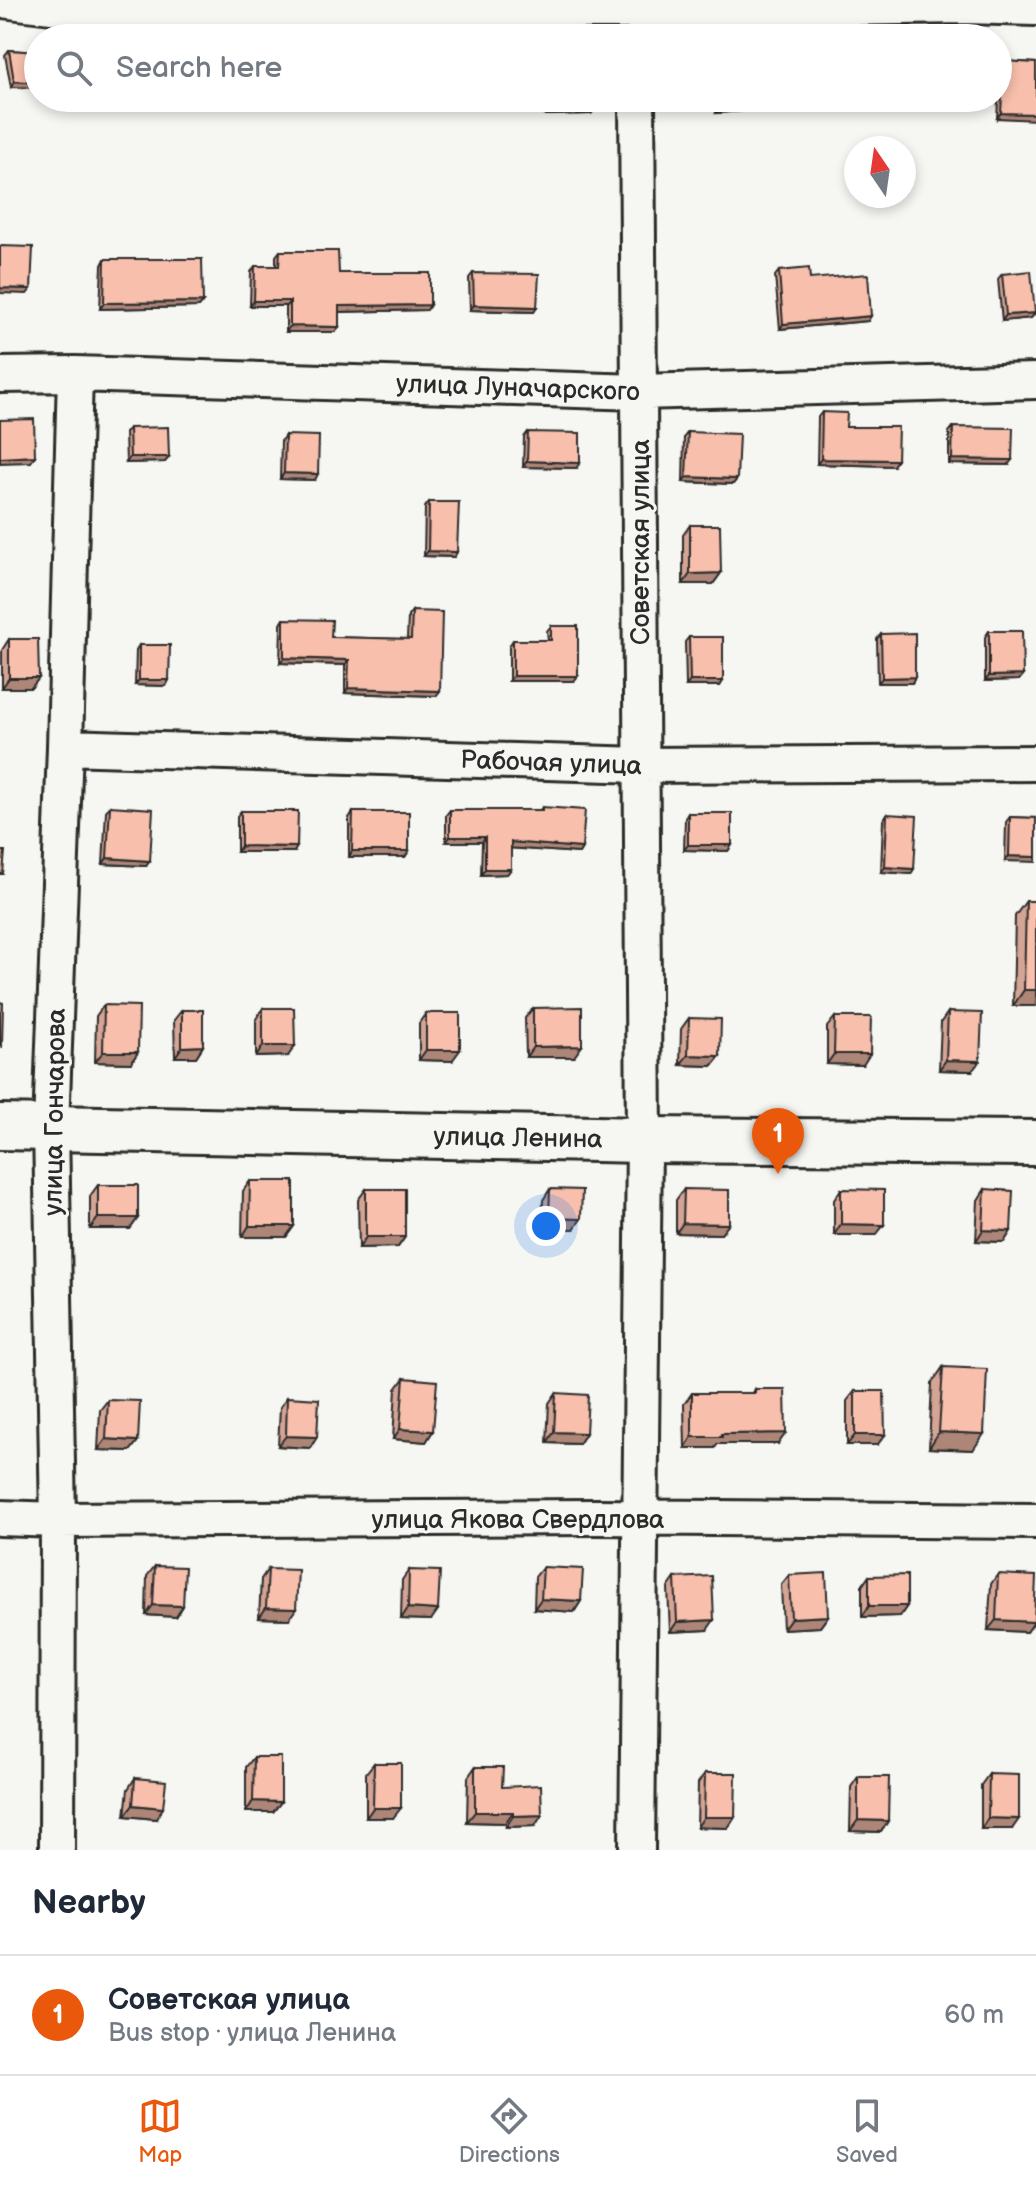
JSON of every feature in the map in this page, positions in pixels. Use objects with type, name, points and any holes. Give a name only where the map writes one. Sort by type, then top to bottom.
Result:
[{"type":"main road","name":"улица Ленина","points":[[0,1127],[644,1140],[1036,1143]]},
{"type":"street","points":[[2,0],[85,10],[637,16],[965,6],[1036,8]]},
{"type":"street","name":"Советская улица","points":[[637,112],[644,1140],[637,1850]]},
{"type":"street","name":"улица Луначарского","points":[[0,375],[75,374],[639,392],[1036,381]]},
{"type":"street","name":"улица Гончарова","points":[[57,1850],[58,1520],[51,1127],[75,374]]},
{"type":"street","name":"Рабочая улица","points":[[65,747],[641,765],[1036,763]]},
{"type":"street","name":"улица Якова Свердлова","points":[[0,1518],[1036,1521]]},
{"type":"building","points":[[9,50],[24,51],[24,82],[14,81]]},
{"type":"building","points":[[1012,62],[1036,63],[1036,114],[1001,113],[1012,112]]},
{"type":"building","points":[[0,246],[33,247],[31,289],[0,288]]},
{"type":"building","points":[[280,251],[338,251],[339,273],[430,273],[430,305],[339,306],[339,327],[290,326],[290,301],[254,301],[255,266],[279,266]]},
{"type":"building","points":[[105,259],[202,259],[203,302],[104,303]]},
{"type":"building","points":[[809,268],[810,279],[868,274],[871,316],[783,324],[779,271]]},
{"type":"building","points":[[1031,271],[1035,313],[1006,315],[1002,274]]},
{"type":"building","points":[[473,273],[539,274],[537,307],[474,305]]},
{"type":"building","points":[[822,412],[847,413],[846,427],[898,427],[897,460],[821,459]]},
{"type":"building","points":[[34,419],[35,456],[0,458],[0,420]]},
{"type":"building","points":[[168,427],[169,457],[130,457],[129,428]]},
{"type":"building","points":[[953,427],[1013,428],[1012,460],[952,459]]},
{"type":"building","points":[[528,432],[580,433],[580,463],[527,461]]},
{"type":"building","points":[[688,432],[739,434],[737,479],[686,477]]},
{"type":"building","points":[[285,435],[319,436],[318,474],[284,473]]},
{"type":"building","points":[[429,502],[459,502],[457,552],[428,551]]},
{"type":"building","points":[[690,525],[720,525],[721,573],[690,574]]},
{"type":"building","points":[[412,611],[442,612],[440,691],[348,688],[349,660],[284,658],[284,619],[332,620],[331,637],[411,639]]},
{"type":"building","points":[[551,626],[578,626],[578,676],[513,676],[513,640],[551,640]]},
{"type":"building","points":[[989,631],[1022,631],[1023,675],[989,676]]},
{"type":"building","points":[[915,633],[915,677],[882,678],[881,634]]},
{"type":"building","points":[[689,637],[723,637],[723,681],[690,681]]},
{"type":"building","points":[[9,639],[38,639],[39,678],[9,678]]},
{"type":"building","points":[[139,645],[170,645],[169,680],[139,680]]},
{"type":"building","points":[[110,806],[153,809],[150,861],[107,858]]},
{"type":"building","points":[[542,807],[585,810],[582,848],[511,842],[511,869],[485,869],[485,837],[450,837],[450,810],[542,810]]},
{"type":"building","points":[[241,811],[298,811],[297,847],[241,846]]},
{"type":"building","points":[[353,812],[409,812],[409,851],[352,851]]},
{"type":"building","points":[[688,813],[732,813],[732,845],[688,845]]},
{"type":"building","points":[[887,814],[917,816],[914,869],[885,867]]},
{"type":"building","points":[[1010,817],[1036,818],[1036,857],[1009,856]]},
{"type":"building","points":[[0,851],[5,851],[3,874],[0,874]]},
{"type":"building","points":[[1026,901],[1036,901],[1036,990],[1024,990]]},
{"type":"building","points":[[0,1002],[3,1003],[2,1047],[0,1046]]},
{"type":"building","points":[[104,1005],[139,1006],[138,1052],[103,1052]]},
{"type":"building","points":[[582,1007],[582,1046],[533,1047],[533,1008]]},
{"type":"building","points":[[263,1008],[294,1008],[295,1046],[263,1046]]},
{"type":"building","points":[[182,1010],[203,1010],[203,1046],[182,1047]]},
{"type":"building","points":[[948,1012],[982,1013],[980,1061],[946,1060]]},
{"type":"building","points":[[426,1013],[460,1013],[460,1050],[426,1050]]},
{"type":"building","points":[[835,1017],[871,1017],[870,1054],[834,1054]]},
{"type":"building","points":[[689,1018],[721,1019],[720,1056],[688,1055]]},
{"type":"building","points":[[250,1181],[294,1181],[294,1226],[249,1226]]},
{"type":"building","points":[[98,1185],[138,1185],[138,1218],[98,1218]]},
{"type":"building","points":[[366,1189],[405,1189],[405,1237],[366,1237]]},
{"type":"building","points":[[550,1189],[582,1190],[581,1219],[549,1218]]},
{"type":"building","points":[[684,1189],[729,1190],[729,1224],[683,1223]]},
{"type":"building","points":[[841,1189],[884,1190],[884,1225],[841,1224]]},
{"type":"building","points":[[985,1189],[1013,1191],[1011,1231],[983,1230]]},
{"type":"building","points":[[943,1367],[987,1369],[984,1434],[939,1432]]},
{"type":"building","points":[[404,1378],[437,1381],[433,1431],[400,1429]]},
{"type":"building","points":[[755,1389],[785,1389],[786,1433],[692,1437],[692,1393],[755,1393]]},
{"type":"building","points":[[855,1391],[884,1391],[885,1435],[855,1435]]},
{"type":"building","points":[[556,1393],[588,1395],[586,1433],[554,1432]]},
{"type":"building","points":[[287,1397],[319,1399],[317,1437],[286,1436]]},
{"type":"building","points":[[108,1400],[140,1401],[138,1441],[106,1439]]},
{"type":"building","points":[[155,1566],[185,1567],[183,1606],[153,1605]]},
{"type":"building","points":[[543,1567],[583,1569],[581,1601],[541,1599]]},
{"type":"building","points":[[268,1569],[298,1570],[296,1609],[266,1608]]},
{"type":"building","points":[[409,1570],[440,1571],[438,1610],[408,1608]]},
{"type":"building","points":[[826,1573],[828,1616],[791,1618],[789,1575]]},
{"type":"building","points":[[998,1574],[1036,1576],[1034,1622],[996,1620]]},
{"type":"building","points":[[907,1575],[907,1606],[869,1606],[869,1576]]},
{"type":"building","points":[[712,1576],[714,1620],[677,1622],[675,1578]]},
{"type":"building","points":[[254,1757],[281,1757],[281,1802],[253,1801]]},
{"type":"building","points":[[374,1763],[401,1763],[401,1808],[373,1808]]},
{"type":"building","points":[[475,1767],[503,1767],[502,1787],[541,1785],[542,1815],[475,1812]]},
{"type":"building","points":[[705,1773],[736,1773],[735,1817],[704,1817]]},
{"type":"building","points":[[989,1774],[1019,1775],[1019,1819],[988,1818]]},
{"type":"building","points":[[858,1777],[889,1777],[888,1821],[858,1820]]},
{"type":"building","points":[[135,1778],[166,1781],[163,1808],[133,1805]]},
{"type":"place","name":"Советская улица","points":[[778,1174]]}]
